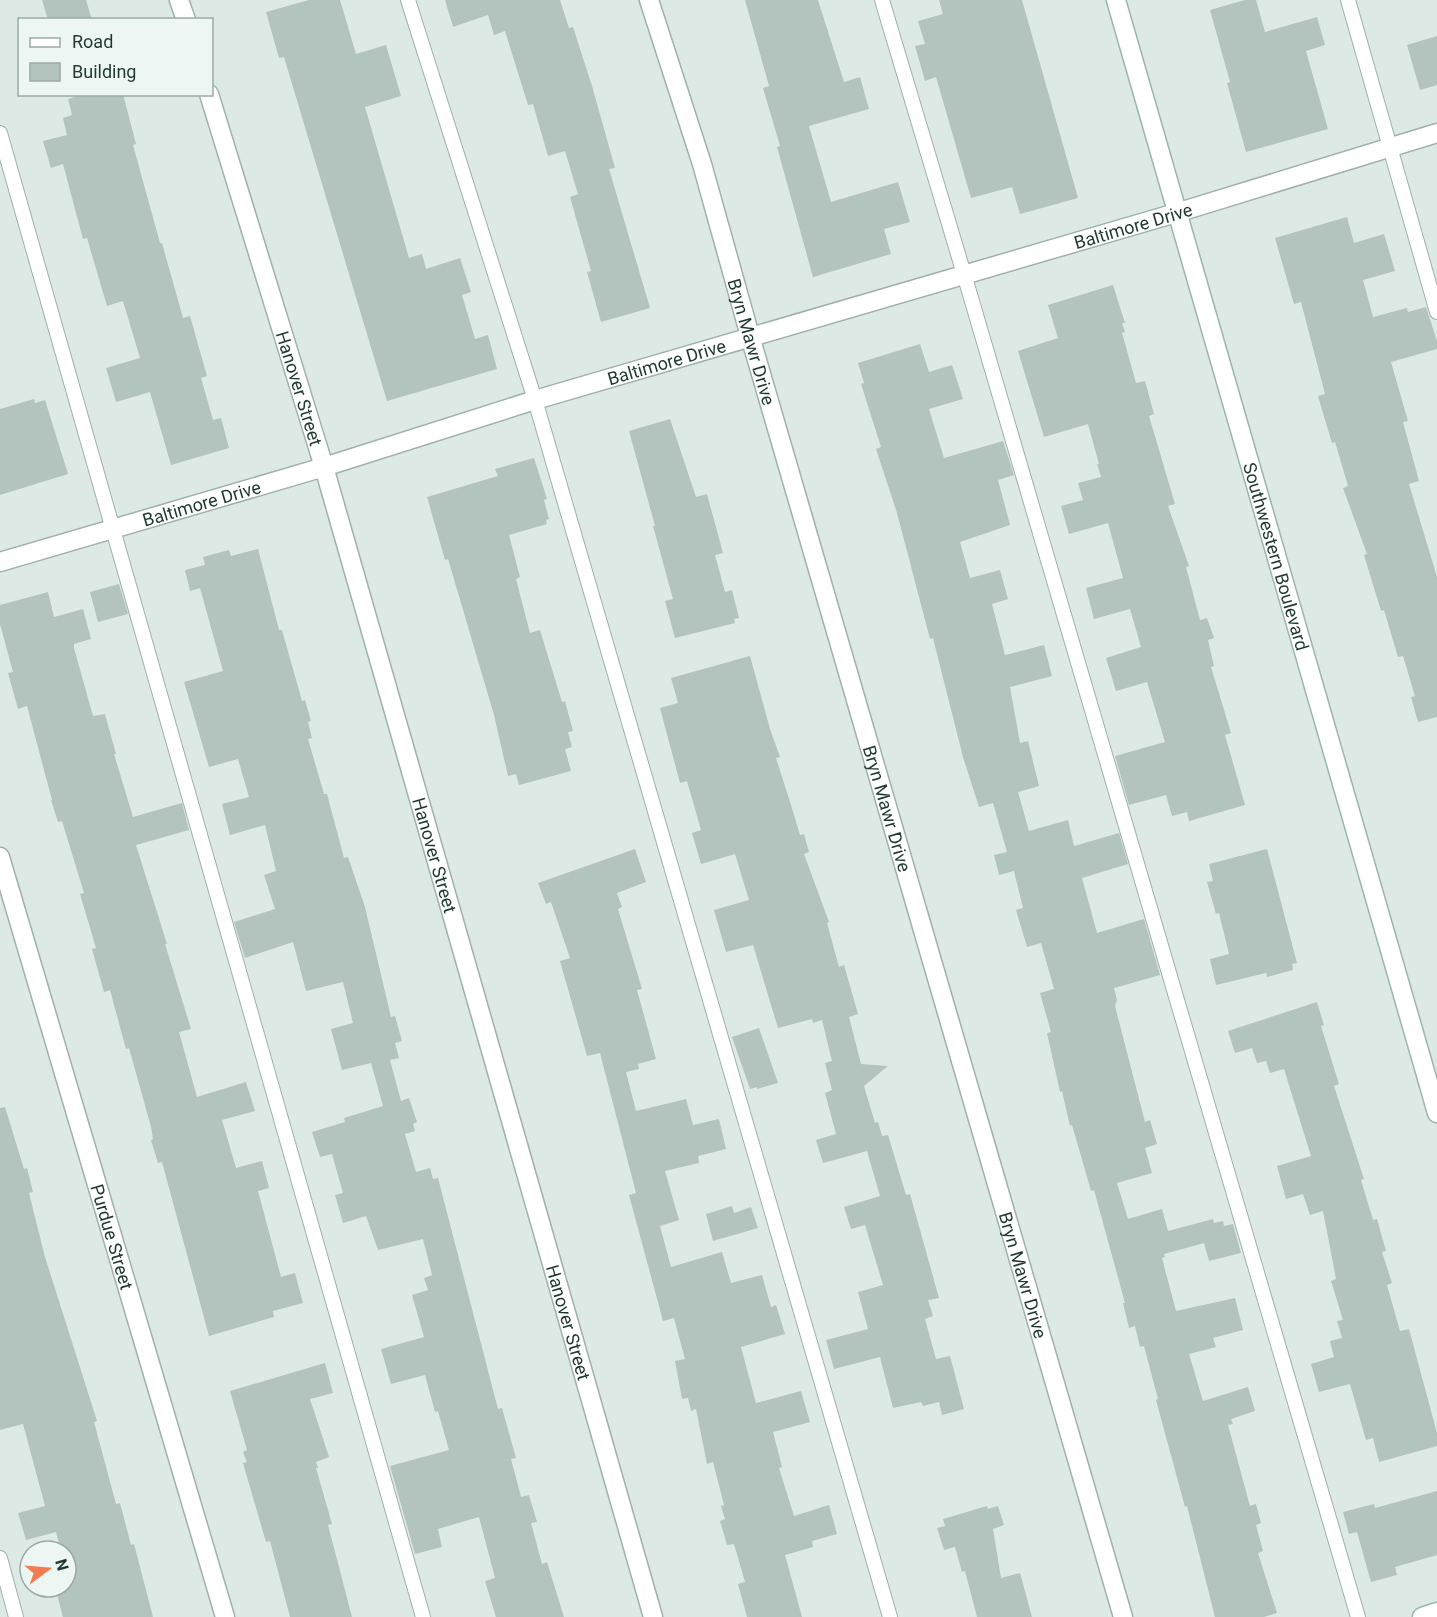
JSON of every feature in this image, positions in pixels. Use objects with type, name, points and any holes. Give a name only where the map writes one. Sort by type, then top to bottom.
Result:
[{"type":"street","points":[[180,0],[185,18]]},
{"type":"street","name":"Bryn Mawr Drive","points":[[649,0],[702,164],[750,336],[1124,1617]]},
{"type":"street","name":"Southwestern Boulevard","points":[[1116,0],[1437,1113]]},
{"type":"street","name":"Hanover Street","points":[[210,96],[324,467],[653,1617]]},
{"type":"street","name":"Baltimore Drive","points":[[0,562],[324,467],[535,400],[1176,213],[1437,134]]},
{"type":"street","name":"Purdue Street","points":[[0,857],[225,1617]]},
{"type":"street","points":[[1422,1617],[1437,1612]]},
{"type":"lane","points":[[408,0],[535,400],[890,1617]]},
{"type":"lane","points":[[882,0],[1358,1617]]},
{"type":"lane","points":[[1348,0],[1437,312]]},
{"type":"lane","points":[[0,133],[111,529],[423,1617]]},
{"type":"lane","points":[[0,1558],[16,1617]]},
{"type":"building","points":[[42,0],[86,0],[91,18],[47,18]]},
{"type":"building","points":[[309,0],[340,0],[356,54],[386,45],[401,96],[365,107],[409,258],[422,254],[426,269],[460,258],[471,292],[462,295],[475,339],[488,335],[497,369],[387,401],[284,57],[279,58],[266,12]]},
{"type":"building","points":[[445,0],[560,0],[569,28],[573,27],[592,86],[615,168],[609,169],[650,308],[601,322],[587,272],[591,271],[570,197],[578,194],[565,151],[548,156],[533,104],[528,105],[505,31],[494,35],[488,15],[453,27]]},
{"type":"building","points":[[745,0],[818,0],[844,82],[860,77],[869,109],[809,126],[831,202],[898,182],[910,222],[884,229],[891,254],[813,277],[777,147],[780,146],[763,88],[769,86]]},
{"type":"building","points":[[939,0],[1022,0],[1078,198],[1020,214],[1012,187],[971,198],[936,77],[925,81],[915,46],[925,44],[918,21],[943,14]]},
{"type":"building","points":[[1245,0],[1256,0],[1265,32],[1317,17],[1325,45],[1306,51],[1328,129],[1246,152],[1210,10]]},
{"type":"building","points":[[1437,36],[1437,85],[1420,90],[1407,45]]},
{"type":"building","points":[[78,96],[124,96],[136,144],[133,145],[160,243],[162,243],[183,318],[190,316],[207,376],[201,378],[213,420],[221,418],[229,448],[171,465],[150,392],[116,402],[106,368],[140,358],[123,301],[107,306],[87,238],[83,239],[63,164],[51,168],[43,141],[67,135],[63,118],[72,115],[68,99]]},
{"type":"building","points":[[1347,217],[1354,243],[1384,234],[1395,271],[1363,280],[1373,317],[1407,308],[1408,312],[1426,307],[1437,341],[1437,349],[1391,362],[1408,421],[1403,422],[1419,481],[1409,484],[1437,577],[1437,717],[1418,722],[1411,697],[1415,696],[1403,656],[1398,657],[1384,610],[1381,611],[1364,555],[1367,554],[1343,488],[1348,486],[1318,396],[1325,394],[1301,302],[1294,304],[1275,238]]},
{"type":"building","points":[[1113,285],[1125,323],[1122,323],[1125,332],[1122,333],[1136,383],[1145,381],[1154,414],[1149,416],[1175,504],[1168,506],[1189,566],[1186,567],[1200,620],[1207,618],[1214,638],[1208,640],[1214,666],[1211,667],[1231,733],[1225,735],[1245,805],[1189,821],[1187,812],[1172,816],[1166,795],[1129,805],[1115,756],[1165,742],[1147,682],[1116,691],[1106,658],[1141,647],[1130,609],[1094,619],[1086,588],[1123,578],[1108,523],[1069,534],[1061,506],[1083,500],[1078,483],[1101,477],[1097,464],[1099,464],[1088,424],[1044,437],[1018,351],[1058,338],[1048,305]]},
{"type":"building","points":[[920,344],[929,372],[952,365],[963,399],[929,409],[944,458],[1003,441],[1014,475],[998,480],[1010,525],[960,542],[970,578],[1000,570],[1008,599],[992,604],[1005,655],[1044,645],[1052,676],[1010,687],[1020,743],[1028,741],[1039,786],[1018,792],[1029,831],[1068,820],[1074,846],[1119,833],[1128,864],[1082,878],[1097,933],[1144,919],[1160,975],[1114,988],[1117,1000],[1115,1006],[1145,1122],[1150,1120],[1157,1144],[1145,1148],[1152,1173],[1117,1183],[1128,1219],[1162,1209],[1168,1231],[1213,1219],[1214,1223],[1223,1221],[1224,1226],[1233,1224],[1241,1253],[1209,1261],[1204,1243],[1164,1254],[1165,1257],[1162,1258],[1176,1311],[1235,1298],[1243,1330],[1213,1338],[1216,1347],[1189,1354],[1203,1401],[1248,1387],[1255,1411],[1231,1419],[1233,1424],[1228,1425],[1250,1506],[1256,1504],[1261,1523],[1256,1525],[1263,1551],[1258,1553],[1277,1613],[1264,1617],[1215,1617],[1187,1506],[1185,1507],[1156,1400],[1158,1399],[1144,1346],[1140,1347],[1135,1326],[1129,1328],[1123,1303],[1125,1303],[1094,1190],[1091,1191],[1072,1125],[1070,1126],[1062,1091],[1060,1092],[1047,1033],[1051,1032],[1040,993],[1054,989],[1041,943],[1027,947],[1016,910],[1023,908],[1014,871],[999,875],[994,855],[1007,852],[993,803],[979,807],[963,757],[933,638],[930,639],[897,513],[876,449],[881,447],[861,384],[864,383],[858,363]]},
{"type":"building","points":[[34,399],[35,403],[45,400],[68,474],[0,495],[0,409]]},
{"type":"building","points":[[670,419],[696,497],[707,494],[723,553],[715,555],[725,592],[732,590],[739,618],[734,619],[735,623],[675,638],[665,601],[673,599],[629,431]]},
{"type":"building","points":[[534,458],[547,499],[544,500],[549,519],[546,520],[547,524],[509,535],[520,577],[516,579],[530,633],[540,630],[573,731],[568,732],[572,747],[565,749],[571,771],[519,785],[516,774],[508,776],[494,715],[448,559],[445,560],[427,497],[498,476],[495,469]]},
{"type":"building","points":[[258,549],[279,630],[282,630],[302,701],[305,700],[311,721],[308,722],[312,738],[308,739],[324,794],[327,794],[344,858],[348,857],[365,907],[391,1017],[395,1016],[402,1041],[395,1043],[399,1058],[390,1060],[401,1101],[409,1098],[417,1122],[413,1124],[415,1131],[405,1134],[416,1172],[430,1168],[433,1179],[438,1178],[498,1409],[502,1408],[516,1458],[511,1459],[521,1497],[529,1495],[537,1522],[531,1523],[542,1564],[547,1562],[564,1617],[496,1617],[485,1581],[495,1578],[479,1517],[438,1529],[442,1547],[415,1554],[390,1466],[449,1450],[425,1375],[391,1384],[381,1349],[424,1337],[412,1295],[428,1290],[424,1278],[432,1275],[423,1239],[378,1250],[366,1216],[343,1223],[335,1195],[343,1193],[332,1154],[320,1157],[312,1132],[345,1122],[344,1118],[383,1106],[371,1063],[342,1070],[331,1029],[353,1023],[343,982],[306,991],[293,942],[245,958],[234,922],[275,909],[264,875],[276,871],[265,825],[230,835],[222,804],[249,797],[238,759],[209,767],[184,682],[223,671],[200,588],[190,591],[185,570],[205,565],[203,557],[229,550],[231,556]]},
{"type":"building","points":[[119,584],[128,614],[98,622],[90,592]]},
{"type":"building","points":[[48,592],[54,617],[83,609],[91,639],[74,644],[74,648],[93,716],[105,714],[116,754],[114,754],[133,817],[182,803],[189,830],[136,845],[191,1029],[179,1032],[197,1097],[246,1082],[255,1111],[222,1120],[236,1168],[262,1161],[269,1188],[258,1191],[281,1277],[295,1273],[303,1303],[273,1311],[274,1317],[209,1336],[162,1162],[158,1163],[151,1140],[153,1139],[151,1127],[129,1048],[126,1049],[110,990],[104,992],[92,949],[96,948],[80,894],[84,893],[62,821],[58,822],[51,800],[27,706],[18,709],[8,673],[13,672],[0,624],[0,605]]},
{"type":"building","points":[[750,656],[780,757],[776,758],[800,835],[804,834],[809,852],[804,854],[829,922],[827,923],[839,967],[844,965],[858,1014],[849,1017],[861,1064],[888,1066],[864,1086],[875,1123],[878,1122],[882,1136],[888,1135],[906,1195],[910,1194],[939,1298],[928,1300],[933,1316],[925,1319],[936,1359],[950,1356],[964,1409],[942,1415],[939,1402],[923,1406],[921,1402],[893,1408],[880,1357],[834,1369],[826,1340],[868,1329],[858,1292],[883,1285],[865,1225],[851,1229],[844,1207],[880,1196],[867,1151],[823,1163],[816,1140],[836,1134],[825,1093],[832,1090],[825,1063],[832,1061],[822,1020],[813,1023],[812,1019],[778,1028],[753,945],[726,952],[714,910],[749,900],[735,854],[701,864],[692,833],[701,830],[687,781],[680,783],[660,708],[678,703],[671,678]]},
{"type":"building","points":[[635,849],[646,882],[617,893],[622,907],[618,909],[642,989],[637,990],[656,1059],[638,1064],[639,1069],[626,1072],[636,1111],[686,1099],[693,1125],[719,1119],[726,1149],[698,1156],[699,1163],[665,1171],[679,1220],[660,1226],[671,1267],[722,1252],[731,1283],[762,1275],[771,1307],[776,1305],[785,1334],[741,1347],[756,1403],[801,1391],[810,1422],[773,1432],[782,1467],[779,1468],[794,1516],[829,1505],[837,1534],[812,1541],[813,1547],[785,1555],[802,1617],[747,1617],[738,1584],[745,1582],[734,1544],[727,1545],[720,1521],[725,1519],[721,1506],[724,1505],[713,1462],[707,1464],[696,1409],[691,1411],[688,1398],[682,1399],[675,1361],[685,1359],[674,1318],[663,1321],[629,1195],[636,1193],[600,1053],[587,1056],[560,961],[570,958],[551,902],[546,904],[538,883]]},
{"type":"building","points":[[1267,849],[1297,963],[1292,964],[1293,970],[1267,977],[1266,973],[1216,985],[1210,959],[1229,954],[1219,913],[1216,914],[1207,882],[1213,881],[1209,864]]},
{"type":"building","points":[[1317,1002],[1324,1025],[1321,1026],[1339,1084],[1334,1086],[1364,1179],[1361,1180],[1373,1220],[1377,1219],[1386,1251],[1382,1252],[1392,1283],[1387,1285],[1400,1331],[1409,1329],[1437,1433],[1437,1446],[1379,1462],[1373,1438],[1366,1440],[1350,1384],[1319,1392],[1311,1364],[1334,1357],[1330,1341],[1342,1338],[1337,1321],[1343,1320],[1331,1281],[1336,1279],[1323,1211],[1310,1215],[1303,1194],[1286,1199],[1277,1166],[1311,1156],[1284,1069],[1270,1073],[1266,1061],[1257,1063],[1252,1048],[1235,1053],[1228,1031]]},
{"type":"building","points":[[759,1028],[778,1083],[750,1089],[732,1037]]},
{"type":"building","points":[[5,1107],[24,1169],[27,1168],[33,1192],[29,1193],[45,1257],[97,1421],[94,1422],[116,1504],[120,1503],[131,1545],[134,1544],[153,1617],[63,1617],[58,1599],[78,1599],[78,1539],[58,1539],[56,1532],[26,1539],[18,1513],[45,1506],[23,1424],[0,1430],[0,1108]]},
{"type":"building","points":[[732,1206],[734,1213],[751,1207],[758,1228],[713,1241],[706,1214]]},
{"type":"building","points":[[325,1363],[333,1393],[310,1399],[329,1457],[316,1462],[318,1468],[316,1468],[332,1524],[328,1525],[352,1617],[290,1617],[270,1541],[266,1542],[243,1463],[247,1462],[243,1452],[247,1450],[230,1391]]},
{"type":"building","points":[[1437,1491],[1437,1555],[1395,1567],[1397,1575],[1371,1582],[1357,1532],[1349,1534],[1343,1512],[1374,1504],[1375,1508]]},
{"type":"building","points":[[987,1506],[988,1509],[998,1506],[1004,1525],[993,1529],[1001,1578],[1020,1573],[1032,1617],[977,1617],[965,1571],[962,1572],[955,1547],[944,1550],[937,1528],[945,1526],[943,1519]]}]
